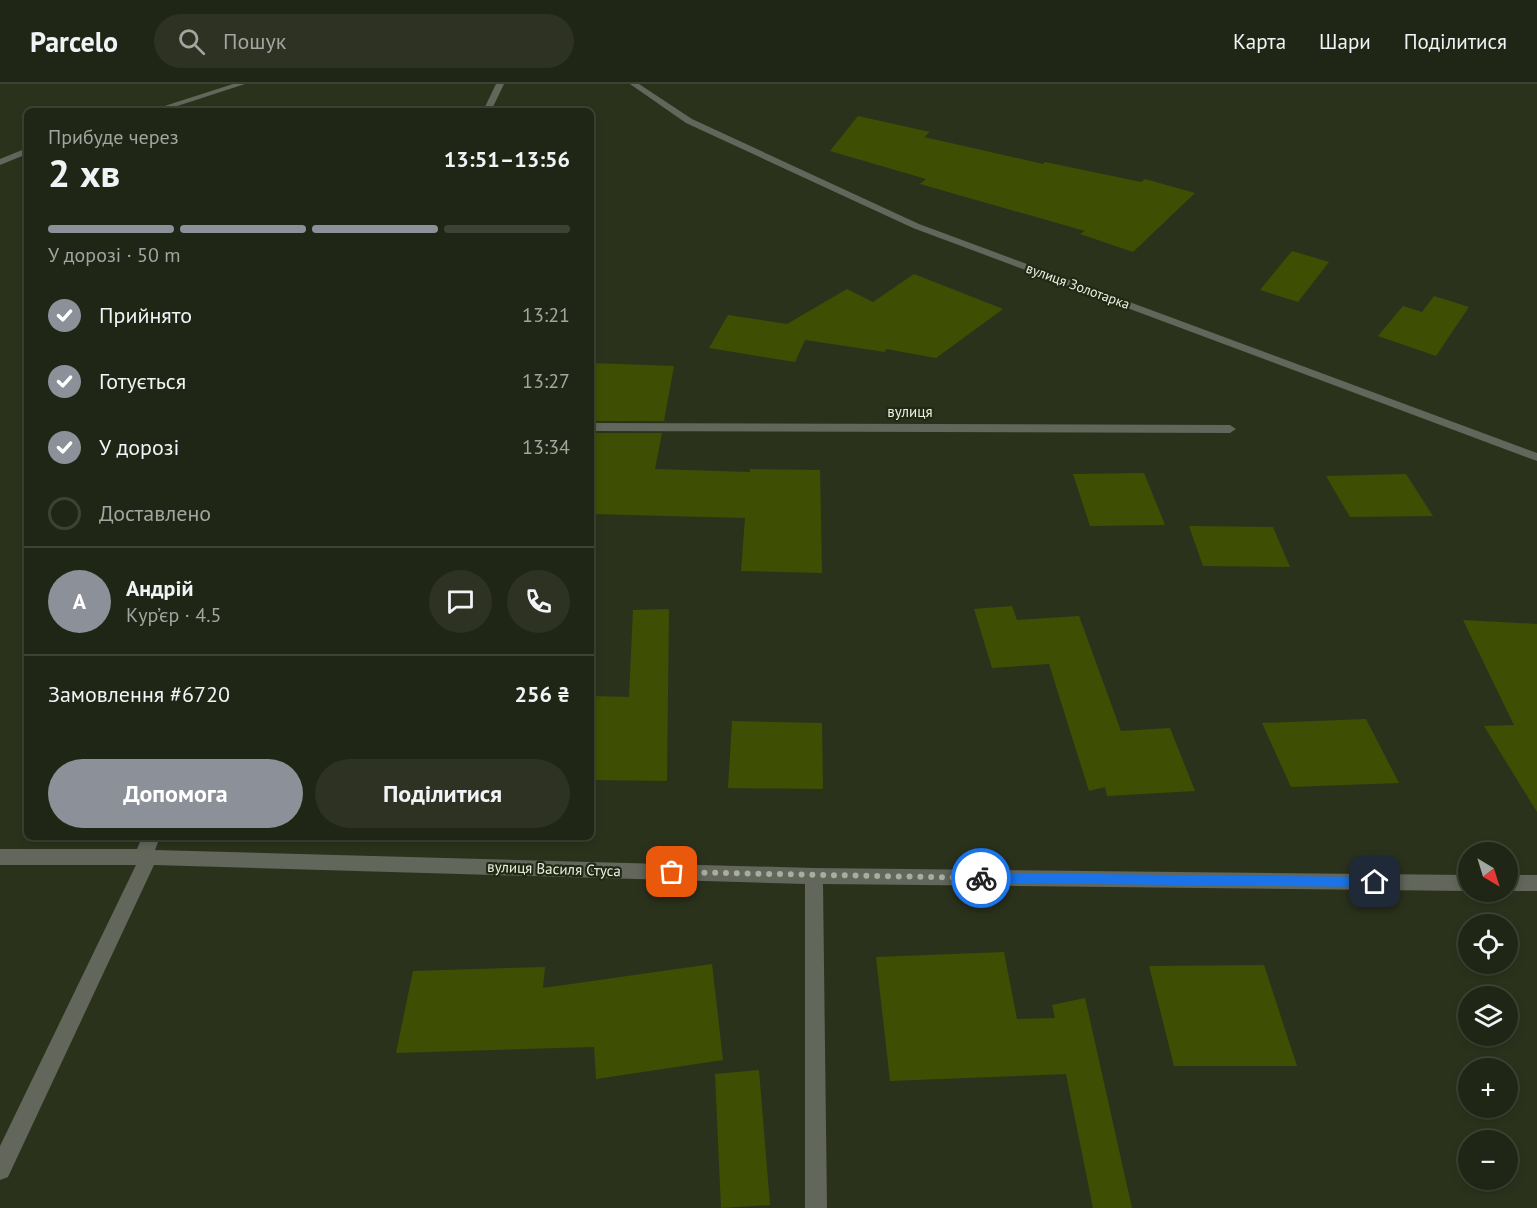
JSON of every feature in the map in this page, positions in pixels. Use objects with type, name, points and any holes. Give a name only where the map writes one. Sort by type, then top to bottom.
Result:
[{"type":"street","points":[[163,108],[242,84]]},
{"type":"street","points":[[488,108],[500,84]]},
{"type":"street","name":"вулиця Золотарка","points":[[634,84],[689,122],[915,226],[1537,457]]},
{"type":"street","points":[[0,162],[24,152]]},
{"type":"street","name":"вулиця","points":[[594,427],[1230,429]]},
{"type":"street","points":[[0,1169],[146,857],[150,840]]},
{"type":"street","name":"вулиця Василя Стуса","points":[[0,857],[146,857],[814,876],[1458,883]]},
{"type":"street","points":[[814,876],[816,1208]]},
{"type":"street","points":[[1518,884],[1537,883]]},
{"type":"building","points":[[858,116],[930,132],[924,137],[1043,164],[1045,162],[1141,182],[1145,179],[1195,193],[1133,252],[1080,234],[1085,231],[920,184],[926,179],[830,151]]},
{"type":"building","points":[[1292,251],[1329,262],[1298,302],[1260,290]]},
{"type":"building","points":[[914,274],[1003,309],[936,358],[886,349],[885,352],[805,340],[795,362],[709,348],[728,315],[787,324],[847,289],[873,302]]},
{"type":"building","points":[[1434,296],[1469,307],[1436,356],[1378,336],[1403,306],[1422,312]]},
{"type":"building","points":[[594,363],[674,366],[664,421],[594,421]]},
{"type":"building","points":[[594,433],[662,433],[655,469],[750,472],[750,469],[820,470],[822,573],[741,571],[745,518],[594,514]]},
{"type":"building","points":[[1144,473],[1165,525],[1090,526],[1073,474]]},
{"type":"building","points":[[1406,474],[1433,516],[1350,517],[1326,476]]},
{"type":"building","points":[[1189,526],[1273,527],[1290,567],[1203,566]]},
{"type":"building","points":[[1012,606],[1017,620],[1079,616],[1121,731],[1170,728],[1195,791],[1107,796],[1105,787],[1089,791],[1049,664],[992,668],[974,609]]},
{"type":"building","points":[[669,609],[667,781],[594,780],[594,696],[629,697],[633,610]]},
{"type":"building","points":[[1463,620],[1537,624],[1537,812],[1484,726],[1514,725]]},
{"type":"building","points":[[1366,719],[1399,783],[1291,787],[1262,723]]},
{"type":"building","points":[[732,721],[822,723],[823,789],[728,788]]},
{"type":"building","points":[[1004,952],[1017,1019],[1055,1018],[1052,1005],[1085,998],[1132,1208],[1093,1208],[1066,1074],[890,1081],[876,957]]},
{"type":"building","points":[[712,964],[723,1060],[596,1079],[594,1047],[396,1053],[413,971],[545,967],[543,988]]},
{"type":"building","points":[[1264,965],[1297,1066],[1174,1066],[1149,966]]},
{"type":"building","points":[[759,1070],[770,1205],[721,1208],[715,1074]]},
{"type":"way so far","points":[[672,872],[981,878]]},
{"type":"route","points":[[981,878],[1375,882]]}]
